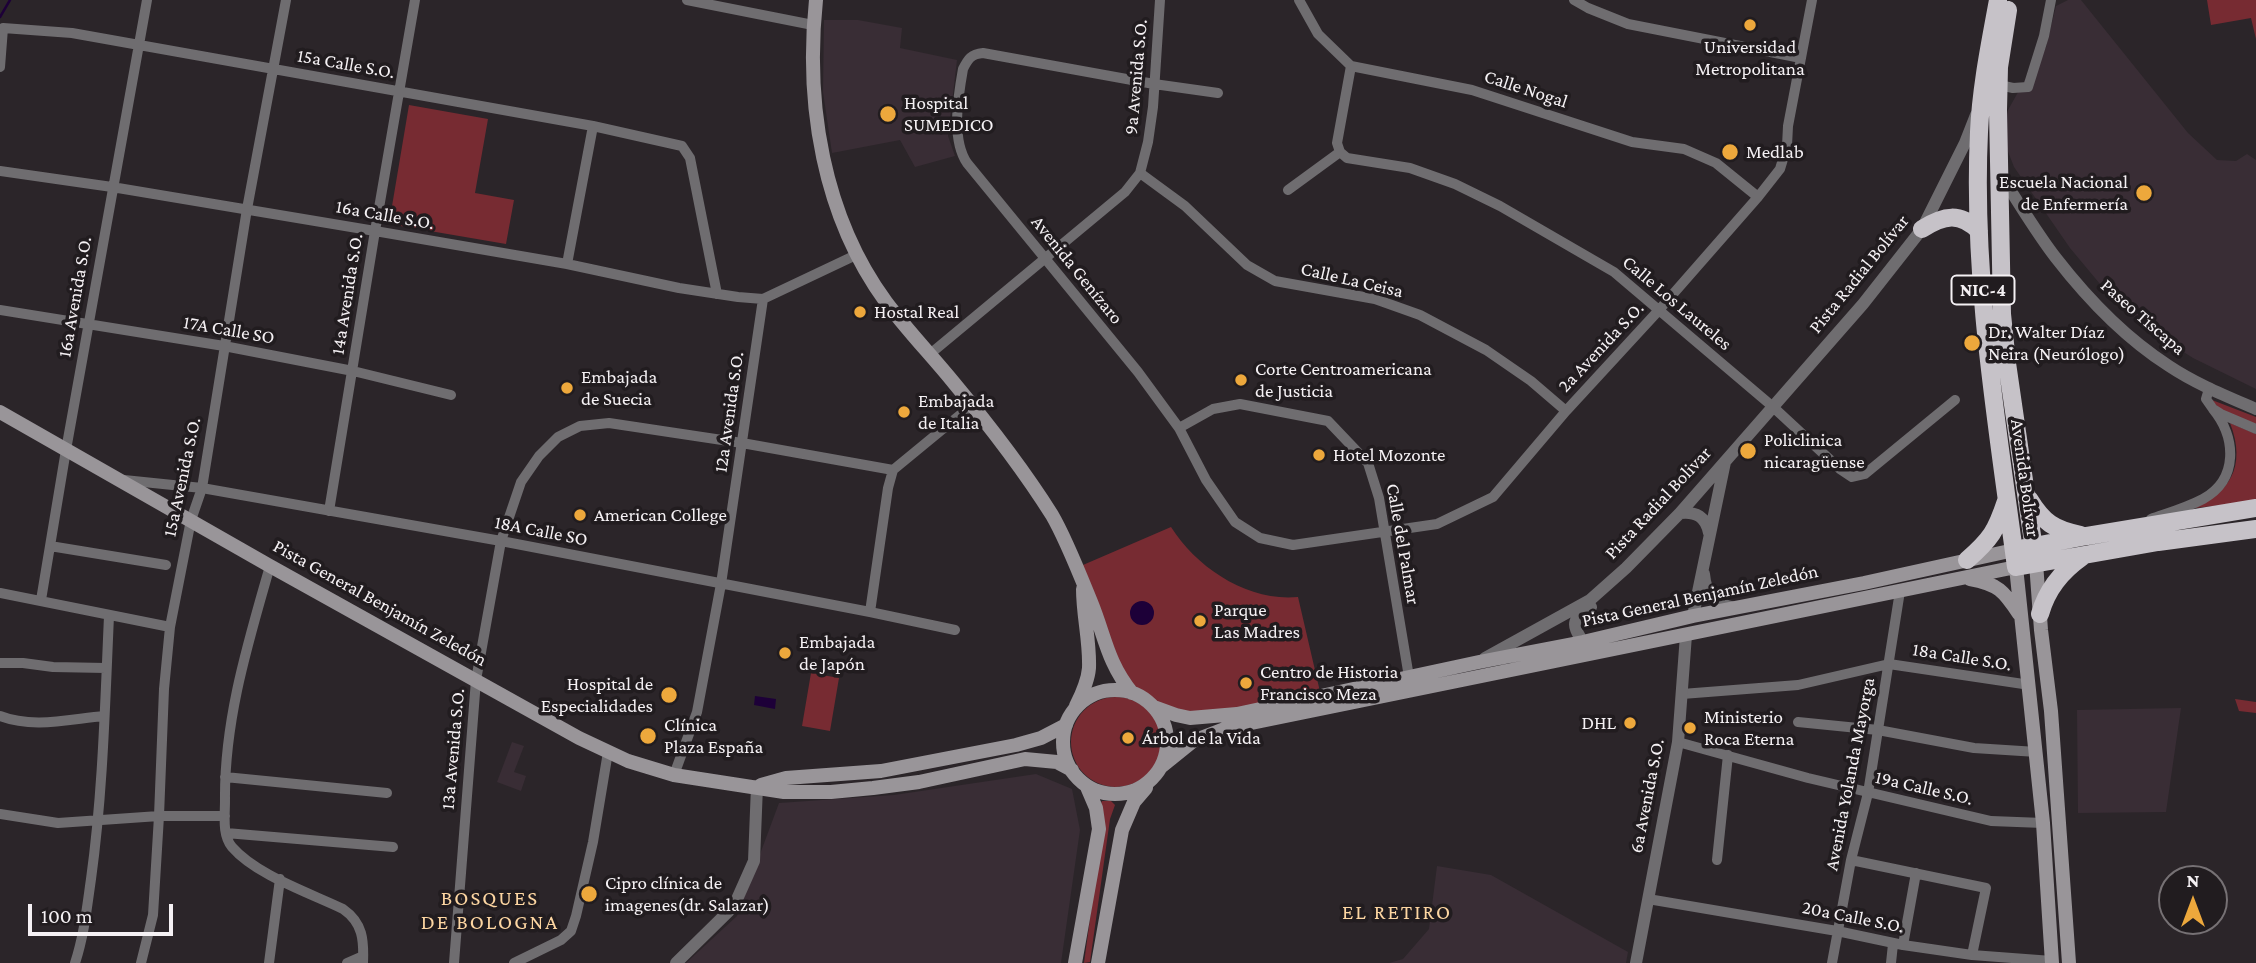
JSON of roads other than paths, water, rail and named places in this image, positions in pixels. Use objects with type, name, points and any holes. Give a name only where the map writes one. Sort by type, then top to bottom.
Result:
[{"type":"highway","name":"Avenida Bolívar","points":[[1998,0],[1988,87],[1979,135],[1979,231],[1985,336],[2015,558]]},
{"type":"highway","name":"Avenida Bolívar","points":[[2010,0],[1999,67],[1988,87],[1998,172],[2004,340],[2035,555]]},
{"type":"highway","points":[[1922,229],[1945,218],[1959,218],[1970,222],[1979,231]]},
{"type":"highway","points":[[2027,496],[2049,524],[2064,531],[2087,536]]},
{"type":"highway","points":[[1965,569],[1997,528],[2007,497]]},
{"type":"highway","name":"Pista General Benjamín Zeledón","points":[[2035,555],[2087,536],[2256,508]]},
{"type":"highway","name":"Pista General Benjamín Zeledón","points":[[2015,558],[2087,554],[2256,529]]},
{"type":"highway","points":[[2040,614],[2057,578],[2068,566],[2087,554]]},
{"type":"main road","points":[[816,0],[812,74],[814,110],[831,188],[856,255],[886,302],[972,405],[1028,478],[1053,518],[1083,584],[1114,666],[1132,693]]},
{"type":"main road","name":"Pista General Benjamín Zeledón","points":[[0,412],[579,738],[628,761],[674,775],[785,792],[831,792],[919,782],[1024,759],[1057,762],[1072,770]]},
{"type":"main road","points":[[0,428],[13,425],[35,431]]},
{"type":"main road","name":"Avenida Bolívar","points":[[2035,555],[2051,710],[2069,963]]},
{"type":"main road","name":"Pista General Benjamín Zeledón","points":[[1162,766],[1181,749],[1205,735],[1227,728],[1401,693],[1583,649],[1693,617],[2015,558]]},
{"type":"main road","name":"Avenida Bolívar","points":[[2015,558],[2037,752],[2052,962]]},
{"type":"main road","points":[[1965,569],[1998,587],[2022,619]]},
{"type":"main road","name":"Pista General Benjamín Zeledón","points":[[1154,707],[1190,718],[1226,715],[1479,662],[1656,641],[1900,591],[1965,569]]},
{"type":"main road","points":[[1075,963],[1098,829],[1096,808],[1087,787],[1072,770],[1064,749],[1066,725],[1089,670],[1083,584]]},
{"type":"main road","points":[[1686,635],[1689,628],[1697,623],[1762,608],[1779,600]]},
{"type":"main road","points":[[1583,649],[1600,648],[1681,629],[1693,617]]},
{"type":"main road","points":[[1629,641],[1656,641]]},
{"type":"main road","points":[[1401,693],[1404,686],[1411,682],[1463,671],[1479,662]]},
{"type":"main road","points":[[1300,714],[1320,703],[1401,685],[1409,677]]},
{"type":"main road","points":[[1074,710],[1085,699],[1100,693],[1116,690],[1132,693],[1154,707],[1167,732],[1168,746],[1162,766],[1134,802],[1122,830],[1098,963]]},
{"type":"main road","name":"Pista General Benjamín Zeledón","points":[[757,786],[786,778],[881,771],[1016,745],[1041,738],[1066,725]]},
{"type":"main road","points":[[1087,787],[1108,793],[1125,793],[1140,788],[1153,778]]},
{"type":"street","name":"16a Avenida S.O.","points":[[41,600],[146,0]]},
{"type":"street","name":"15a Avenida S.O.","points":[[141,963],[153,915],[164,689],[170,627],[191,520],[195,516],[202,488],[247,209],[286,0]]},
{"type":"street","name":"14a Avenida S.O.","points":[[329,511],[415,0]]},
{"type":"street","points":[[687,0],[813,25]]},
{"type":"street","name":"9a Avenida S.O.","points":[[930,354],[1125,192],[1140,173],[1150,130],[1160,0]]},
{"type":"street","points":[[1288,190],[1340,152],[1338,144],[1351,66],[1318,34],[1299,0]]},
{"type":"street","points":[[1574,0],[1628,23],[1801,58]]},
{"type":"street","name":"2a Avenida S.O.","points":[[1384,531],[1437,524],[1493,497],[1566,411],[1758,197],[1780,169],[1787,146],[1788,126],[1812,0]]},
{"type":"street","points":[[1988,87],[2028,87],[2044,36],[2051,0]]},
{"type":"street","name":"15a Calle S.O.","points":[[0,67],[3,28],[72,33],[593,126],[682,146],[690,158],[718,294]]},
{"type":"street","name":"Avenida Genízaro","points":[[1154,85],[983,52],[975,54],[968,58],[962,69],[957,140],[961,154],[1138,372],[1179,428],[1206,480],[1235,522],[1260,538],[1293,545],[1384,531]]},
{"type":"street","name":"Calle Nogal","points":[[1351,66],[1472,90],[1632,142],[1684,149],[1716,163],[1758,197]]},
{"type":"street","points":[[1154,85],[1218,93]]},
{"type":"street","name":"Pista Radial Bolívar","points":[[1728,455],[1863,304],[1922,229],[1965,144],[1988,87]]},
{"type":"street","points":[[568,264],[593,126]]},
{"type":"street","name":"Calle Los Laureles","points":[[1340,152],[1347,158],[1410,168],[1455,184],[1500,206],[1614,272],[1852,477],[1865,474],[1955,400]]},
{"type":"street","name":"16a Calle S.O.","points":[[0,171],[247,209],[568,264],[679,288],[763,299]]},
{"type":"street","name":"Paseo Tiscapa","points":[[1998,172],[2055,256]]},
{"type":"street","name":"Calle La Ceisa","points":[[1140,173],[1185,206],[1247,265],[1265,276],[1275,281],[1375,299],[1420,315],[1486,350],[1531,381],[1566,411]]},
{"type":"street","name":"Paseo Tiscapa","points":[[1998,191],[2076,282],[2126,331],[2166,364],[2209,389],[2256,409]]},
{"type":"street","points":[[763,299],[856,255]]},
{"type":"street","name":"12a Avenida S.O.","points":[[674,775],[697,712],[721,584],[763,299]]},
{"type":"street","name":"17A Calle SO","points":[[0,310],[224,346],[353,371],[451,395]]},
{"type":"street","points":[[2115,532],[2204,499],[2216,489],[2227,473],[2231,456],[2227,433],[2223,421],[2206,399],[2209,389]]},
{"type":"street","name":"Calle del Palmar","points":[[1179,428],[1213,409],[1240,404],[1328,421],[1368,463],[1379,498],[1409,677]]},
{"type":"street","points":[[870,611],[893,470],[972,405]]},
{"type":"street","points":[[2213,409],[2256,429]]},
{"type":"street","name":"13a Avenida S.O.","points":[[454,963],[476,680],[500,541],[521,482],[539,456],[558,437],[580,426],[609,423],[893,470]]},
{"type":"street","name":"Pista Radial Bolivar","points":[[1479,662],[1590,600],[1680,513],[1728,455]]},
{"type":"street","name":"Pista Radial Bolivar","points":[[1693,617],[1721,472],[1728,455]]},
{"type":"street","name":"18A Calle SO","points":[[117,480],[202,488],[500,541],[870,611],[955,630]]},
{"type":"street","points":[[1680,513],[1692,513],[1701,517],[1706,522],[1709,537]]},
{"type":"street","points":[[50,546],[166,565]]},
{"type":"street","points":[[1704,565],[1706,584],[1711,597],[1721,605],[1735,608]]},
{"type":"street","points":[[270,566],[228,733],[225,777],[226,833],[230,845],[258,869],[344,909],[353,916],[360,926],[363,959],[347,963]]},
{"type":"street","points":[[1583,649],[1575,628],[1576,619],[1608,595],[1626,568]]},
{"type":"street","name":"Avenida Yolanda Mayorga","points":[[1832,963],[1851,860],[1868,793],[1900,591]]},
{"type":"street","points":[[0,593],[170,627]]},
{"type":"street","points":[[75,963],[87,904],[99,818],[109,616]]},
{"type":"street","name":"6a Avenida S.O.","points":[[1636,963],[1678,742],[1686,635]]},
{"type":"street","points":[[0,663],[106,668]]},
{"type":"street","points":[[1682,694],[1798,685],[1889,664]]},
{"type":"street","name":"18a Calle S.O.","points":[[1889,664],[2030,685]]},
{"type":"street","points":[[0,716],[27,723],[104,716]]},
{"type":"street","points":[[1798,722],[1878,730],[1974,748],[2037,752]]},
{"type":"street","name":"19a Calle S.O.","points":[[1678,742],[1808,778],[1991,821],[2043,823]]},
{"type":"street","points":[[513,963],[561,940],[571,931],[593,842],[608,752]]},
{"type":"street","points":[[1717,860],[1728,754]]},
{"type":"street","points":[[225,777],[387,793]]},
{"type":"street","points":[[676,963],[734,906],[754,861],[757,786]]},
{"type":"street","points":[[0,814],[58,823],[99,818],[225,816]]},
{"type":"street","points":[[226,833],[393,847]]},
{"type":"street","points":[[1851,860],[1986,888],[1980,958]]},
{"type":"street","points":[[1891,963],[1916,873]]},
{"type":"street","points":[[269,963],[280,879]]},
{"type":"street","name":"20a Calle S.O.","points":[[1648,899],[1980,958],[2052,962]]},
{"type":"waterway","points":[[0,17],[10,0]]},
{"type":"place","name":"Universidad Metropolitana","points":[[1750,25]]},
{"type":"place","name":"Hospital SUMEDICO","points":[[888,114]]},
{"type":"place","name":"Medlab","points":[[1730,152]]},
{"type":"place","name":"Escuela Nacional de Enfermería","points":[[2144,193]]},
{"type":"place","name":"Hostal Real","points":[[860,312]]},
{"type":"place","name":"Dr. Walter Díaz Neira (Neurólogo)","points":[[1972,343]]},
{"type":"place","name":"Corte Centroamericana de Justicia","points":[[1241,380]]},
{"type":"place","name":"Embajada de Suecia","points":[[567,388]]},
{"type":"place","name":"Embajada de Italia","points":[[904,412]]},
{"type":"place","name":"Policlinica nicaragüense","points":[[1748,451]]},
{"type":"place","name":"Hotel Mozonte","points":[[1319,455]]},
{"type":"place","name":"American College","points":[[580,515]]},
{"type":"place","name":"Parque Las Madres","points":[[1200,621]]},
{"type":"place","name":"Embajada de Japón","points":[[785,653]]},
{"type":"place","name":"Centro de Historia Francisco Meza","points":[[1246,683]]},
{"type":"place","name":"Hospital de Especialidades","points":[[669,695]]},
{"type":"place","name":"DHL","points":[[1630,723]]},
{"type":"place","name":"Ministerio Roca Eterna","points":[[1690,728]]},
{"type":"place","name":"Clínica Plaza España","points":[[648,736]]},
{"type":"place","name":"Árbol de la Vida","points":[[1128,738]]},
{"type":"place","name":"Cipro clínica de imagenes(dr. Salazar)","points":[[589,894]]},
{"type":"district","name":"BOSQUES DE BOLOGNA","points":[[490,911]]},
{"type":"district","name":"EL RETIRO","points":[[1397,913]]}]
